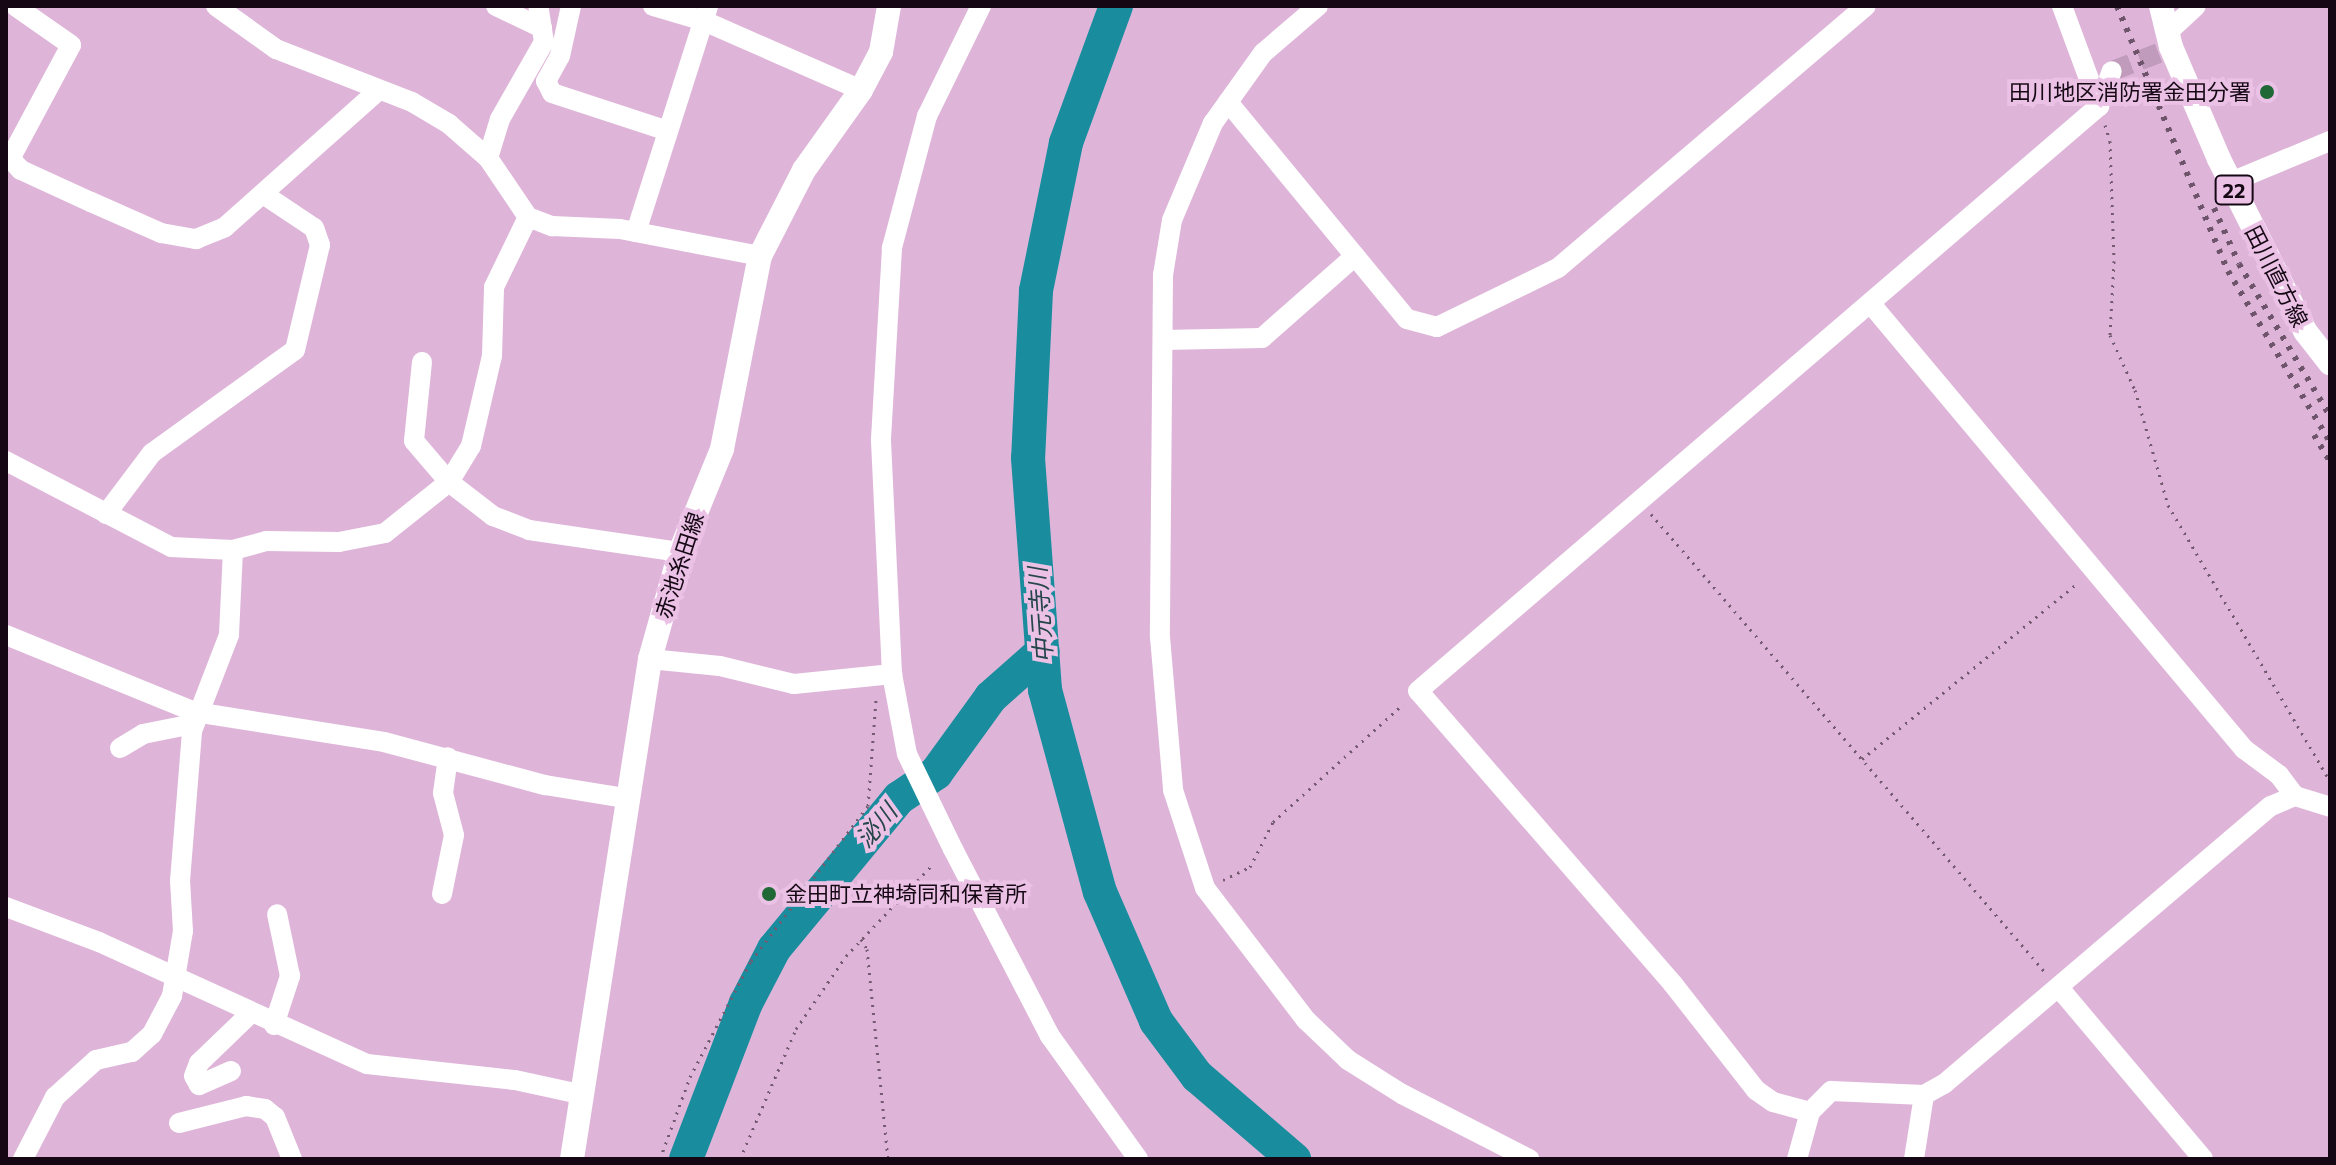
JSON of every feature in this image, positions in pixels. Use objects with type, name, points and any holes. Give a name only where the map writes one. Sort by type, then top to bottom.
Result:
[{"type":"main road","name":"赤池糸田線","points":[[572,1159],[624,798],[650,659],[680,552],[729,423],[760,256],[804,170],[861,90],[881,52],[889,6]]},
{"type":"main road","name":"田川直方線","points":[[2161,6],[2166,44],[2231,182],[2305,331],[2330,363]]},
{"type":"street","points":[[15,6],[71,45],[8,156],[21,170],[161,233],[196,239],[225,227],[379,90]]},
{"type":"street","points":[[216,6],[276,49],[379,90],[449,124],[488,158],[528,217],[552,226],[636,232],[760,256]]},
{"type":"street","points":[[496,6],[542,28]]},
{"type":"street","points":[[488,158],[500,119],[544,42],[538,6]]},
{"type":"street","points":[[571,6],[560,56],[546,81],[552,93],[668,131]]},
{"type":"street","points":[[653,6],[706,14],[861,90]]},
{"type":"street","points":[[981,6],[927,116],[892,248],[881,441],[885,675],[907,754],[1050,1036],[1138,1159]]},
{"type":"street","points":[[1318,6],[1263,53],[1213,123],[1172,220],[1163,275],[1162,698],[1173,790],[1205,888],[1306,1020],[1348,1060],[1468,1131],[1529,1159]]},
{"type":"street","points":[[1228,102],[1407,319],[1437,327],[1558,268],[1866,6]]},
{"type":"street","points":[[2062,6],[2099,106]]},
{"type":"street","points":[[2166,44],[2196,6]]},
{"type":"street","points":[[636,232],[706,14]]},
{"type":"street","points":[[1810,1112],[1773,1102],[1756,1090],[1673,984],[1418,691],[2099,106],[2112,71]]},
{"type":"street","points":[[2231,182],[2330,141]]},
{"type":"street","points":[[268,190],[331,226]]},
{"type":"street","points":[[106,514],[152,453],[295,350],[320,245],[314,228],[268,190]]},
{"type":"street","points":[[6,461],[171,547],[233,550],[266,541],[339,542],[385,533],[449,482],[471,446],[492,356],[494,287],[528,217]]},
{"type":"street","points":[[1163,340],[1262,338],[1355,256]]},
{"type":"street","points":[[1871,304],[2244,749],[2279,775],[2295,796],[2330,807]]},
{"type":"street","points":[[422,362],[414,441],[449,482],[493,516],[529,530],[680,552]]},
{"type":"street","points":[[23,1159],[55,1097],[96,1060],[132,1052],[152,1034],[176,980],[194,718],[210,691],[229,635],[233,550]]},
{"type":"street","points":[[6,635],[194,718],[448,757],[545,785],[624,798]]},
{"type":"street","points":[[650,659],[720,666],[794,684],[885,675]]},
{"type":"street","points":[[120,748],[143,734],[194,718]]},
{"type":"street","points":[[442,894],[454,835],[443,793],[448,757]]},
{"type":"street","points":[[1797,1159],[1810,1112],[1831,1091],[1924,1095],[2060,989],[2271,806],[2295,796]]},
{"type":"street","points":[[6,907],[99,942],[274,1025],[367,1064],[515,1080],[580,1094]]},
{"type":"street","points":[[274,1025],[290,976],[277,914]]},
{"type":"street","points":[[2060,989],[2203,1159]]},
{"type":"street","points":[[231,1071],[199,1085],[194,1076],[199,1063],[250,1014]]},
{"type":"street","points":[[1914,1159],[1924,1095]]},
{"type":"street","points":[[179,1123],[246,1106],[265,1109],[275,1117],[292,1159]]},
{"type":"path","points":[[2099,106],[2110,141],[2110,335],[2135,390],[2168,505],[2330,781]]},
{"type":"path","points":[[1638,499],[2060,989]]},
{"type":"path","points":[[1862,759],[2093,571]]},
{"type":"path","points":[[660,1159],[690,1077],[751,961],[868,806],[885,675]]},
{"type":"path","points":[[1205,888],[1250,867],[1273,822],[1418,691]]},
{"type":"path","points":[[740,1159],[796,1029],[861,939],[932,865]]},
{"type":"path","points":[[861,939],[867,949],[888,1159]]},
{"type":"waterway","name":"中元寺川","points":[[1116,6],[1066,143],[1036,291],[1028,458],[1045,690],[1100,892],[1156,1021],[1197,1076],[1294,1159]]},
{"type":"waterway","name":"泌川","points":[[686,1159],[746,1003],[774,949],[899,798],[936,773],[991,697],[1043,651]]},
{"type":"tunnel","points":[[2112,71],[2159,53]]},
{"type":"railway","points":[[2117,6],[2228,271],[2330,442]]},
{"type":"railway","points":[[2214,208],[2239,264],[2330,416]]},
{"type":"railway","points":[[2314,435],[2330,462]]},
{"type":"place","name":"田川地区消防署金田分署","points":[[2267,92]]},
{"type":"place","name":"金田町立神埼同和保育所","points":[[769,894]]}]
